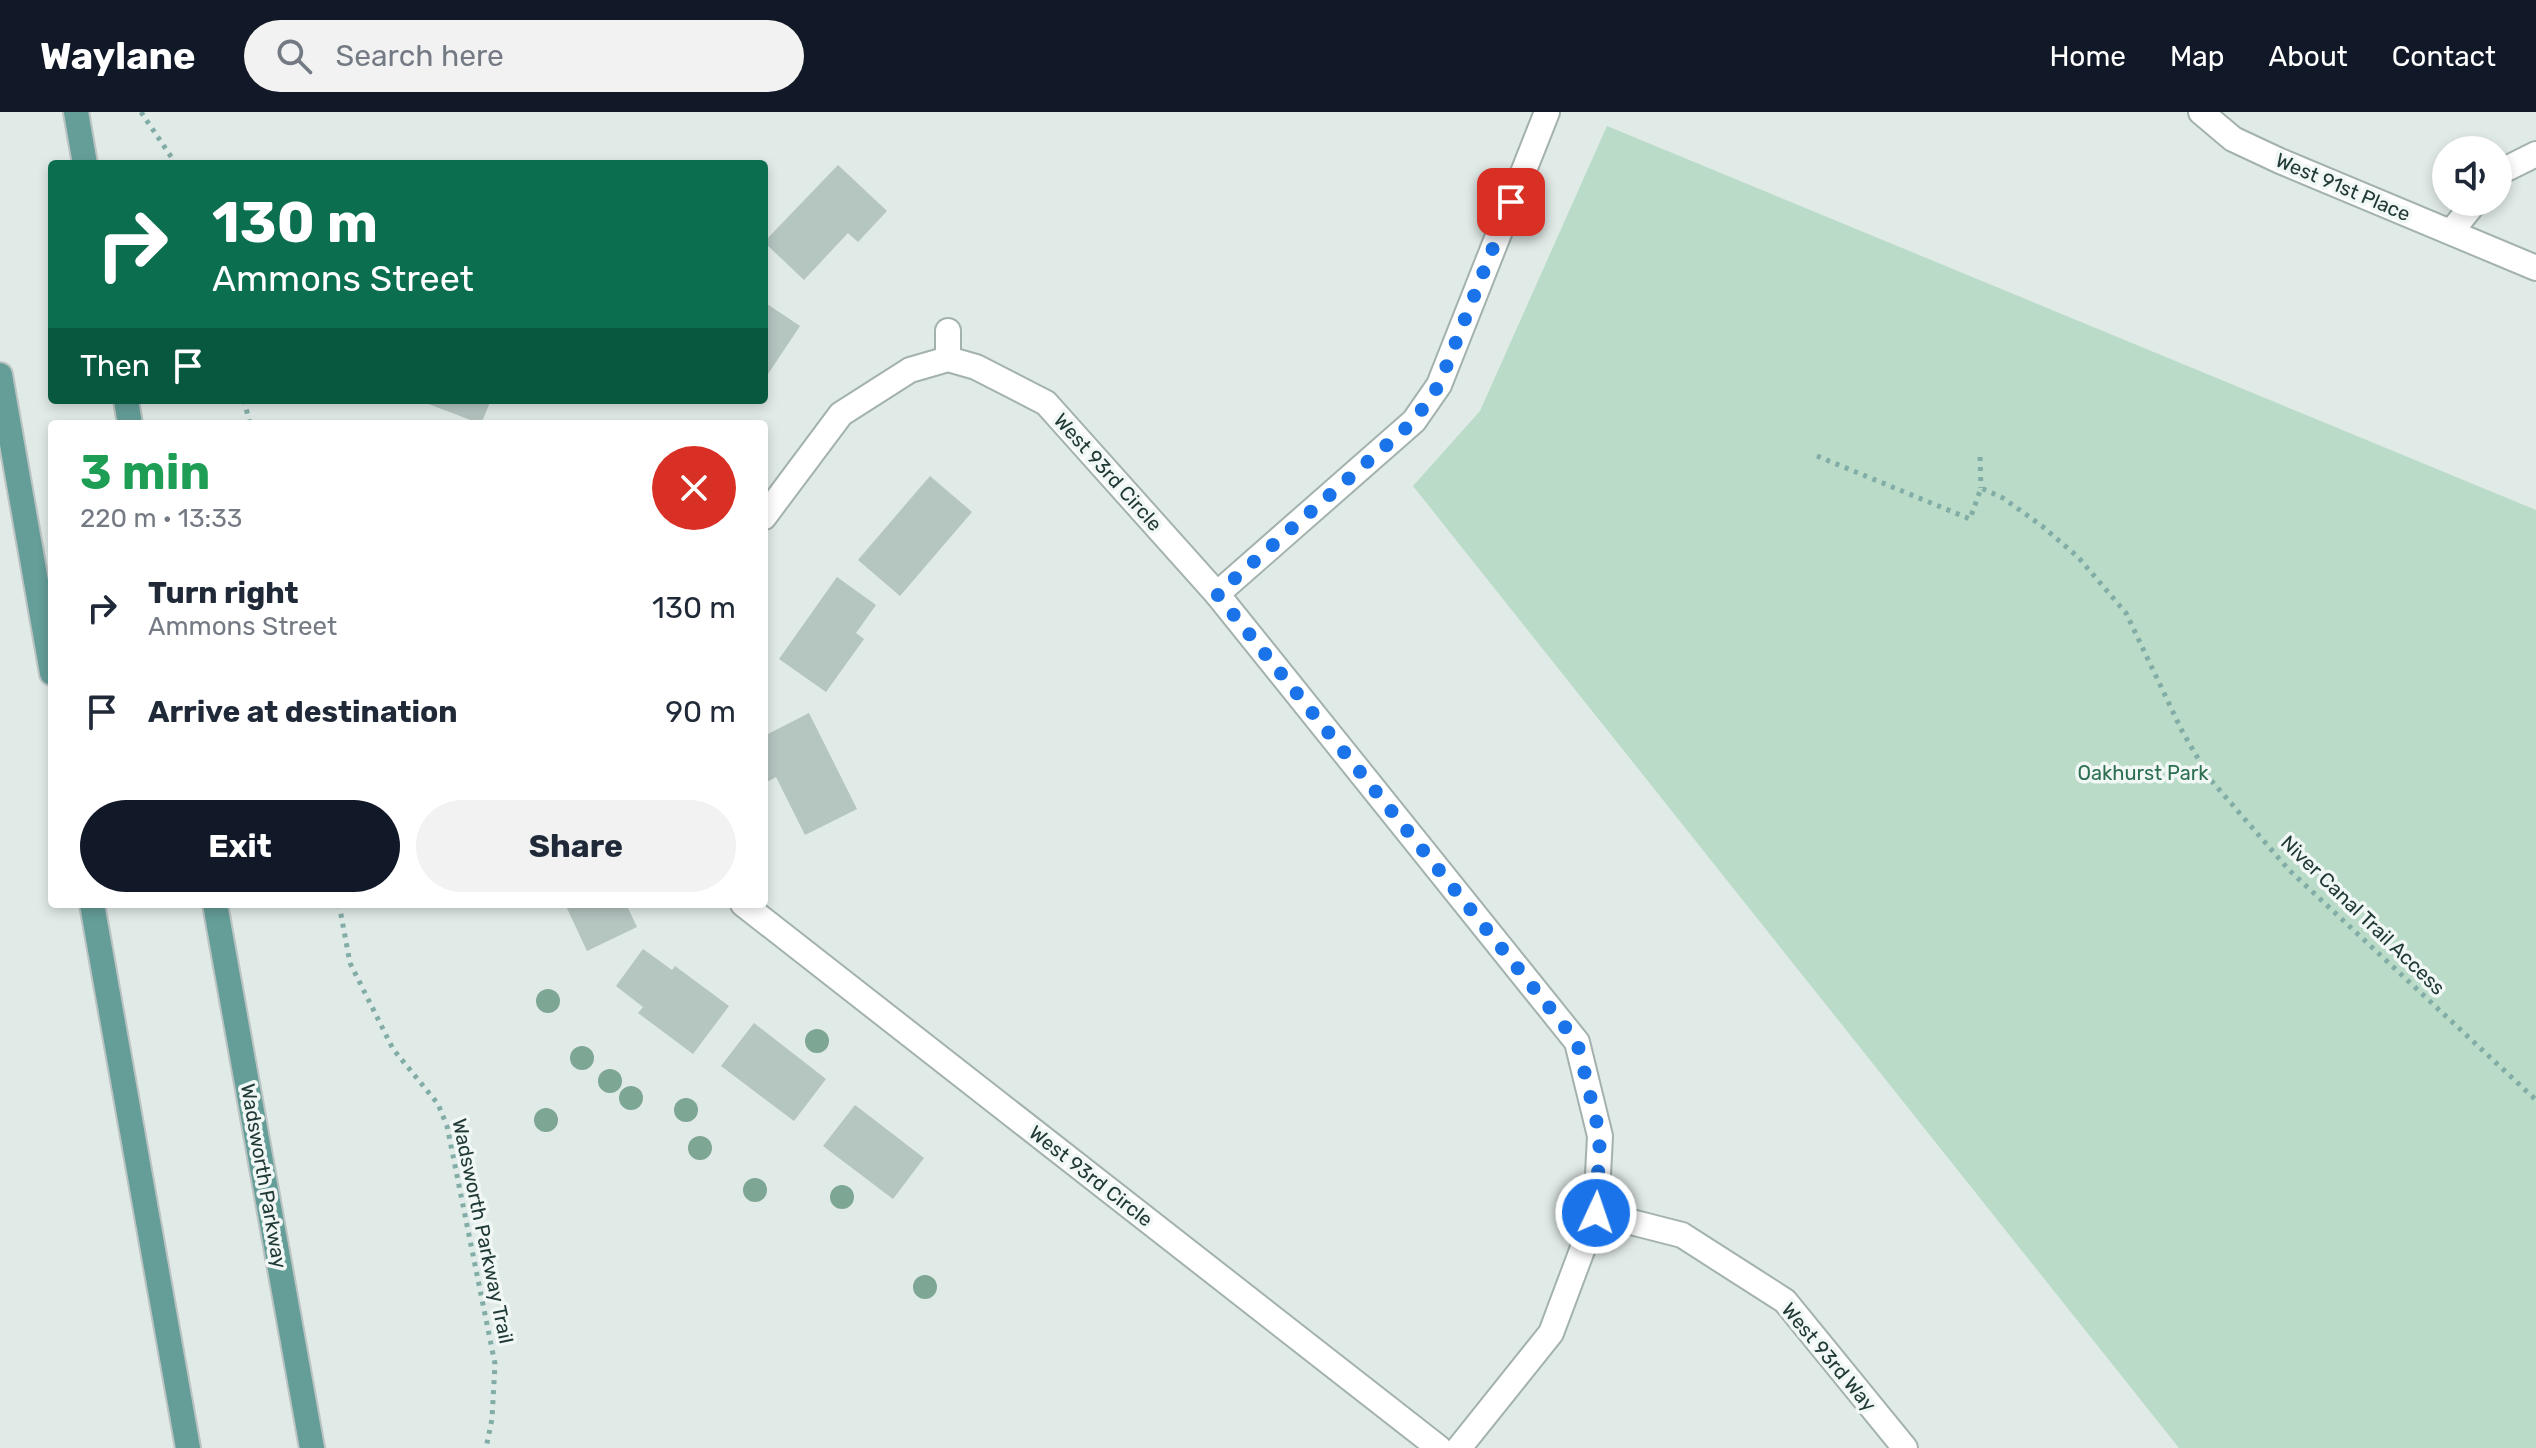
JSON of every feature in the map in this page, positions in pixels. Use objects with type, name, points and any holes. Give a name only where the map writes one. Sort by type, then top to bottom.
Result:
[{"type":"main road","points":[[76,112],[84,160]]},
{"type":"main road","points":[[0,375],[48,650]]},
{"type":"main road","points":[[93,908],[188,1448]]},
{"type":"main road","name":"Wadsworth Parkway","points":[[216,908],[312,1448]]},
{"type":"street","points":[[1459,1448],[1551,1333],[1596,1213],[1600,1136],[1577,1042],[1217,594],[1414,421],[1439,385],[1547,112]]},
{"type":"street","name":"West 91st Place","points":[[2201,112],[2233,139],[2536,268]]},
{"type":"street","points":[[2512,166],[2536,154]]},
{"type":"street","points":[[2451,232],[2464,216]]},
{"type":"street","points":[[768,512],[841,414],[910,370],[948,359],[948,331]]},
{"type":"street","name":"West 93rd Circle","points":[[948,359],[976,367],[1046,403],[1217,594]]},
{"type":"street","name":"West 93rd Circle","points":[[748,908],[1439,1448]]},
{"type":"street","name":"West 93rd Way","points":[[1596,1213],[1682,1235],[1785,1301],[1905,1448]]},
{"type":"path","points":[[141,112],[173,160]]},
{"type":"path","points":[[1817,456],[1970,519],[1981,488],[1980,457]]},
{"type":"path","name":"Niver Canal Trail Access","points":[[1981,488],[2003,498],[2078,557],[2126,613],[2182,731],[2210,779],[2289,870],[2536,1100]]},
{"type":"path","name":"Wadsworth Parkway Trail","points":[[340,908],[350,963],[393,1049],[438,1104],[447,1126],[495,1364],[492,1419],[486,1448]]},
{"type":"green space","name":"Oakhurst Park","points":[[1607,126],[2536,510],[2536,1448],[2179,1448],[1413,486],[1480,411]]},
{"type":"building","points":[[838,165],[887,211],[858,242],[848,233],[804,280],[768,246],[768,238]]},
{"type":"building","points":[[768,305],[800,326],[768,374]]},
{"type":"building","points":[[428,404],[489,404],[483,420],[470,420]]},
{"type":"building","points":[[930,476],[972,512],[900,596],[858,560]]},
{"type":"building","points":[[837,577],[876,605],[856,633],[864,639],[826,692],[779,659]]},
{"type":"building","points":[[809,713],[857,809],[805,835],[776,777],[768,781],[768,734]]},
{"type":"building","points":[[567,908],[628,908],[637,927],[587,951]]},
{"type":"building","points":[[643,949],[672,970],[675,966],[729,1006],[693,1054],[638,1013],[643,1007],[616,986]]},
{"type":"building","points":[[754,1023],[826,1079],[794,1121],[721,1066]]},
{"type":"building","points":[[855,1105],[924,1158],[893,1199],[823,1146]]},
{"type":"route","points":[[1511,202],[1439,385],[1414,421],[1217,594],[1577,1042],[1600,1136],[1596,1213]]}]
